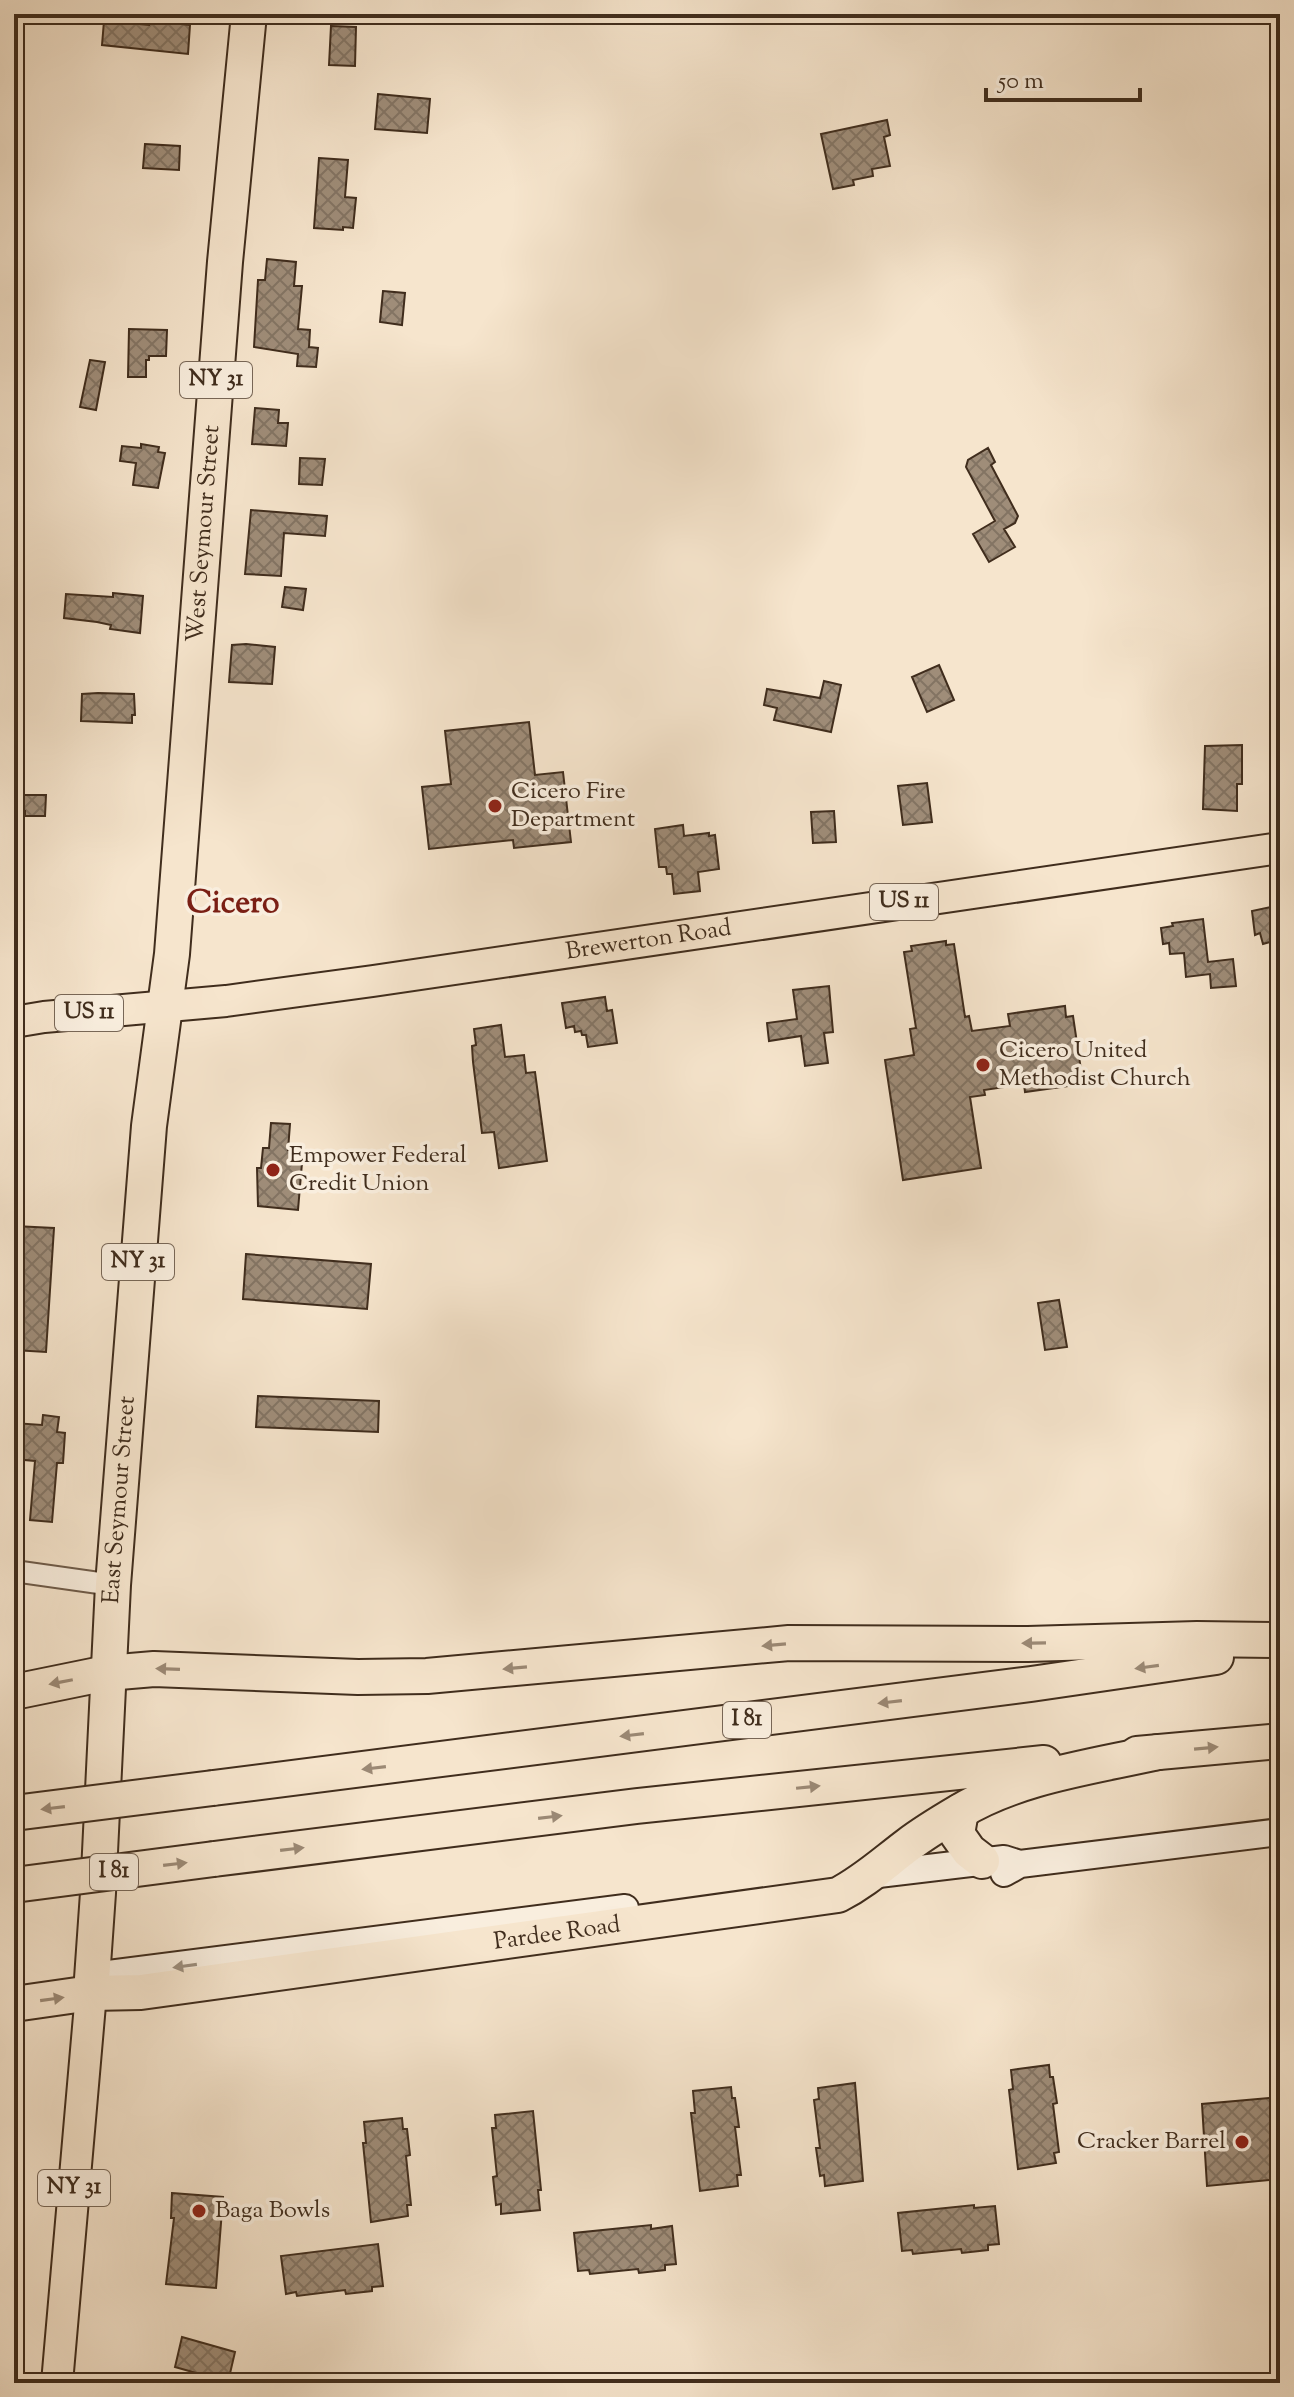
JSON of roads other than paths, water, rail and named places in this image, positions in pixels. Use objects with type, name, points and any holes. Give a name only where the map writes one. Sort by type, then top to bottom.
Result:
[{"type":"highway","name":"West Seymour Street","points":[[165,1007],[172,954],[225,262],[249,14]]},
{"type":"highway","name":"East Seymour Street","points":[[92,1985],[113,1585],[149,1126],[165,1007]]},
{"type":"highway","points":[[14,1692],[107,1673],[154,1669],[372,1677],[427,1676],[789,1643],[1028,1644],[1280,1640]]},
{"type":"highway","name":"I 81","points":[[14,1813],[1031,1684],[1280,1647]]},
{"type":"highway","name":"I 81","points":[[14,1885],[653,1804],[1280,1741]]},
{"type":"highway","points":[[838,1895],[873,1875],[908,1844],[995,1793],[1027,1782],[1158,1752]]},
{"type":"highway","points":[[961,1811],[957,1834],[969,1851],[982,1861]]},
{"type":"highway","name":"Pardee Road","points":[[92,1985],[141,1992],[838,1895]]},
{"type":"highway","points":[[14,2004],[92,1985]]},
{"type":"main road","name":"Brewerton Road","points":[[14,1022],[226,1001],[382,980],[1280,848]]},
{"type":"main road","name":"NY 31","points":[[57,2383],[92,1985]]},
{"type":"street","points":[[14,1571],[113,1585]]},
{"type":"street","name":"Pardee Road","points":[[838,1895],[1002,1874],[1020,1864],[1280,1832]]},
{"type":"street","name":"Pardee Road","points":[[92,1985],[141,1972],[873,1875],[1004,1859],[1020,1864]]},
{"type":"place","name":"Cicero Fire Department","points":[[495,806]]},
{"type":"place","name":"Cicero United Methodist Church","points":[[983,1065]]},
{"type":"place","name":"Empower Federal Credit Union","points":[[273,1170]]},
{"type":"place","name":"Cracker Barrel","points":[[1242,2142]]},
{"type":"place","name":"Baga Bowls","points":[[199,2211]]},
{"type":"district","name":"Cicero","points":[[233,904]]}]
